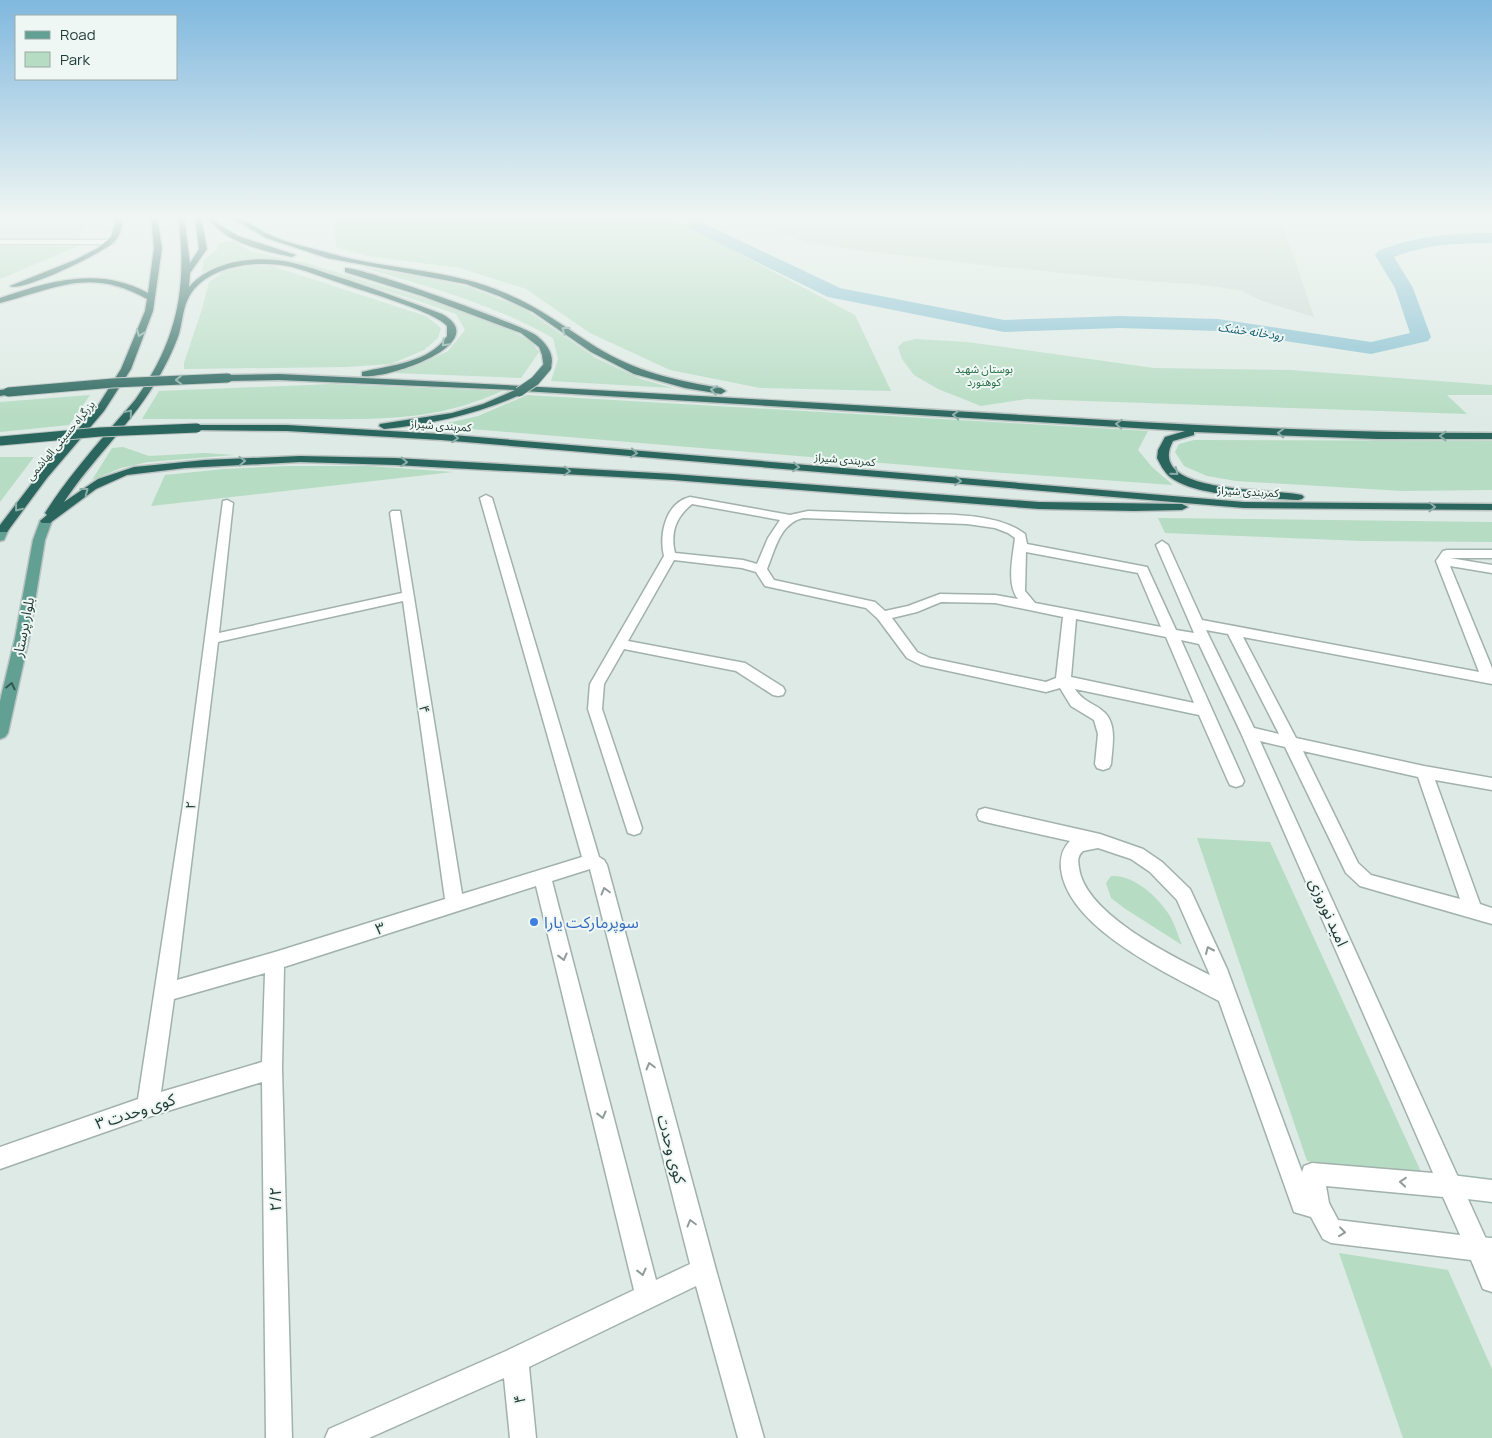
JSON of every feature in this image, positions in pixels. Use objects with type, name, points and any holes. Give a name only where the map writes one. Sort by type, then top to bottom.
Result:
[{"type":"highway","points":[[0,292],[19,284]]},
{"type":"highway","points":[[0,301],[32,289],[63,284]]},
{"type":"highway","points":[[122,284],[150,298]]},
{"type":"highway","name":"بزرگراه حسینی الهاشمی","points":[[1,533],[43,476],[102,409],[126,369],[149,311],[152,284]]},
{"type":"highway","points":[[46,521],[67,487],[140,400],[174,336],[185,298],[187,284]]},
{"type":"highway","points":[[185,298],[197,284]]},
{"type":"highway","points":[[4,392],[113,383],[228,378],[349,376],[403,366],[430,355],[442,348],[449,340],[452,333],[451,326],[446,320],[351,284]]},
{"type":"highway","points":[[287,428],[365,427],[442,420],[477,410],[519,392],[535,381],[547,368],[549,357],[545,348],[537,339],[524,331],[426,294],[393,284]]},
{"type":"highway","points":[[474,284],[502,294],[536,310],[594,350],[637,372],[685,385],[797,404]]},
{"type":"highway","points":[[279,378],[547,389],[1229,431],[1492,436]]},
{"type":"highway","name":"کمربندی شیراز","points":[[0,441],[85,433],[197,428],[287,428],[560,446],[1244,505],[1492,508]]},
{"type":"highway","points":[[1229,431],[1188,433],[1170,438],[1163,450],[1162,458],[1174,474],[1197,485],[1211,488],[1411,507]]},
{"type":"highway","points":[[46,521],[89,487],[102,480],[124,473],[177,465],[267,460],[346,459],[743,481],[932,497],[1124,510],[1244,505]]},
{"type":"main road","name":"بلوار پرستار","points":[[0,733],[22,638],[39,540],[46,521]]},
{"type":"street","name":"کوی وحدت","points":[[486,498],[592,861],[598,865],[704,1270],[751,1438]]},
{"type":"street","points":[[634,828],[595,709],[597,684],[670,556],[667,546],[668,530],[672,516],[690,500],[789,518],[820,515],[967,520],[997,525],[1012,530],[1022,537],[1018,577],[1019,592],[1030,605]]},
{"type":"street","name":"۲","points":[[148,1106],[166,992],[212,639],[227,503]]},
{"type":"street","name":"۴","points":[[396,513],[455,904]]},
{"type":"street","points":[[761,569],[780,527],[789,518]]},
{"type":"street","name":"امید نوروزی","points":[[1162,545],[1200,632],[1250,733],[1451,1186],[1485,1250],[1492,1280]]},
{"type":"street","points":[[1021,547],[1143,570],[1236,782]]},
{"type":"street","points":[[1442,561],[1447,554],[1492,554]]},
{"type":"street","points":[[670,556],[743,564],[761,569],[770,583],[870,605],[883,616],[912,655],[926,662],[1046,687],[1063,681],[1206,711]]},
{"type":"street","points":[[1442,561],[1492,569]]},
{"type":"street","points":[[1442,561],[1491,679]]},
{"type":"street","points":[[212,639],[408,596]]},
{"type":"street","points":[[883,616],[912,609],[940,598],[995,599],[1170,633],[1233,631],[1491,679]]},
{"type":"street","points":[[1070,613],[1063,681],[1076,702],[1100,717],[1106,734],[1103,764]]},
{"type":"street","points":[[1233,631],[1290,741],[1352,868],[1366,880],[1492,916]]},
{"type":"street","points":[[620,644],[740,667],[778,691]]},
{"type":"street","points":[[1250,733],[1424,772],[1492,784]]},
{"type":"street","points":[[1424,772],[1473,911]]},
{"type":"street","points":[[985,815],[1100,841],[1136,854],[1156,867],[1184,895],[1218,969],[1302,1204],[1318,1206]]},
{"type":"street","points":[[1100,841],[1082,842],[1072,850],[1068,861],[1070,878],[1080,897],[1101,919],[1146,951],[1227,996]]},
{"type":"street","name":"۳","points":[[166,992],[275,961],[592,861]]},
{"type":"street","points":[[542,876],[648,1297]]},
{"type":"street","name":"۲/۲","points":[[275,961],[272,1069],[279,1438]]},
{"type":"street","name":"کوی وحدت ۳","points":[[0,1158],[148,1106],[272,1069]]},
{"type":"street","points":[[1485,1250],[1331,1230],[1318,1206],[1312,1174],[1492,1191]]},
{"type":"street","points":[[338,1438],[515,1360],[704,1270]]},
{"type":"street","name":"۴","points":[[515,1360],[523,1438]]},
{"type":"shaded area","points":[[1197,284],[1303,284],[1314,317],[1262,301],[1239,290]]},
{"type":"green space","points":[[208,284],[328,284],[426,316],[441,328],[438,338],[424,350],[391,364],[347,367],[184,369],[184,363]]},
{"type":"green space","points":[[363,284],[376,284],[451,307],[512,331],[532,342],[539,352],[521,378],[395,373],[419,365],[448,351],[465,330],[456,314]]},
{"type":"green space","points":[[418,284],[456,284],[469,287],[523,308],[596,358],[641,379],[673,388],[551,381],[558,359],[553,338],[507,315]]},
{"type":"green space","points":[[511,284],[797,284],[855,315],[891,391],[760,388],[670,370],[590,333],[526,289]]},
{"type":"green space","name":"بوستان شهید کوهنورد","points":[[916,339],[967,342],[1154,368],[1291,370],[1492,385],[1492,395],[1447,395],[1467,414],[1027,399],[981,406],[938,389],[914,375],[902,359],[898,347],[903,342]]},
{"type":"green space","points":[[331,384],[502,391],[451,409],[426,414],[376,419],[142,419],[159,391]]},
{"type":"green space","points":[[90,395],[69,425],[0,432],[0,402]]},
{"type":"green space","points":[[527,395],[1148,431],[1138,450],[1152,467],[1173,485],[990,472],[435,426],[478,416]]},
{"type":"green space","points":[[1194,440],[1492,441],[1492,490],[1402,491],[1236,481],[1207,476],[1184,466],[1175,452],[1179,444]]},
{"type":"green space","points":[[123,447],[149,456],[204,453],[234,455],[148,462],[121,468],[92,480],[112,448]]},
{"type":"green space","points":[[0,457],[34,457],[0,502]]},
{"type":"green space","points":[[286,466],[369,466],[453,472],[151,506],[165,475],[224,469]]},
{"type":"green space","points":[[1158,518],[1492,522],[1492,542],[1363,541],[1165,533]]},
{"type":"green space","points":[[1197,838],[1270,842],[1422,1174],[1307,1161]]},
{"type":"green space","points":[[1111,876],[1120,876],[1137,883],[1153,895],[1170,916],[1182,945],[1111,898],[1106,883]]},
{"type":"green space","points":[[1339,1253],[1448,1270],[1492,1369],[1492,1438],[1403,1438]]},
{"type":"waterway","name":"رودخانه خشک","points":[[817,284],[835,293],[1004,326],[1120,322],[1218,325],[1371,348],[1421,337],[1402,284]]},
{"type":"place","name":"سوپرمارکت یارا","points":[[534,922]]}]
